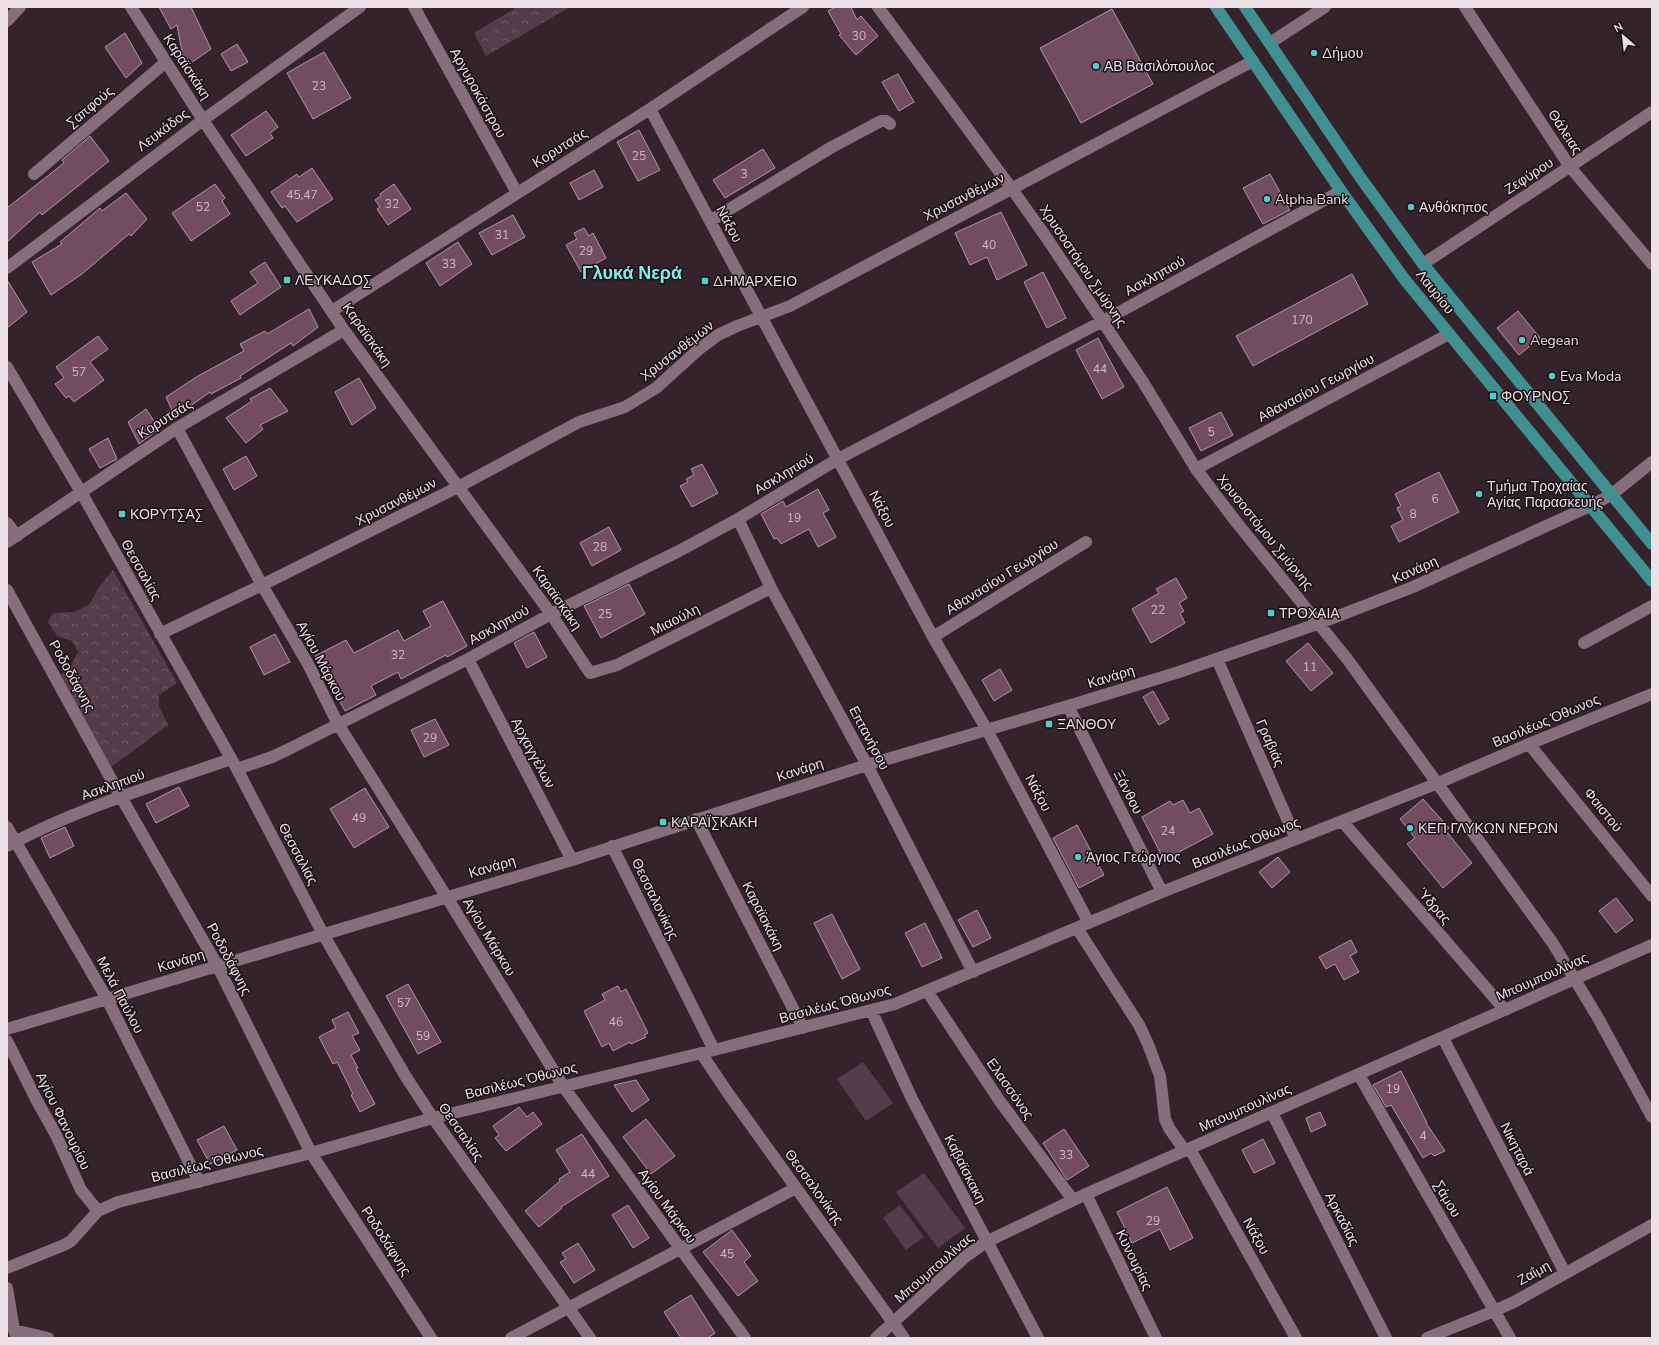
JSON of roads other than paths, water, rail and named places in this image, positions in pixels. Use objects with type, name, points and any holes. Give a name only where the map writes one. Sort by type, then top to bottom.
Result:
[{"type":"main road","name":"Λαυρίου","points":[[1216,7],[1341,191],[1405,280],[1652,581]]},
{"type":"main road","name":"Λαυρίου","points":[[1245,7],[1360,177],[1423,264],[1652,544]]},
{"type":"street","points":[[7,21],[20,7]]},
{"type":"street","name":"Καραϊσκάκη","points":[[131,7],[203,120],[344,330],[551,614],[590,673]]},
{"type":"street","name":"Λευκάδος","points":[[7,268],[203,120],[360,7]]},
{"type":"street","name":"Αργυροκάστρου","points":[[414,7],[517,193]]},
{"type":"street","name":"Κορυτσάς","points":[[332,311],[650,109],[803,7]]},
{"type":"street","name":"Χρυσοστόμου Σμύρνης","points":[[878,7],[1012,189],[1103,321],[1143,382],[1196,469],[1237,523],[1320,623],[1519,895],[1575,978],[1652,1117]]},
{"type":"street","points":[[1270,43],[1325,7]]},
{"type":"street","name":"Θάλειας","points":[[1465,7],[1570,167],[1652,264]]},
{"type":"street","name":"Χρυσανθέμων","points":[[160,634],[262,586],[458,488],[579,422],[614,411],[630,404],[666,379],[708,342],[737,326],[790,306],[1252,61]]},
{"type":"street","name":"Σαπφούς","points":[[34,174],[166,62]]},
{"type":"street","name":"Νάξου","points":[[650,109],[933,637],[987,730],[1089,923]]},
{"type":"street","name":"Ζεφύρου","points":[[1423,264],[1652,112]]},
{"type":"street","points":[[710,221],[832,148],[881,121],[886,121],[890,124]]},
{"type":"street","name":"Ασκληπιού","points":[[11,844],[45,827],[121,797],[234,764],[272,757],[468,659],[551,614],[680,551],[738,519],[838,459],[1103,321],[1341,191]]},
{"type":"street","name":"Κορυτσάς","points":[[12,539],[177,428],[344,330]]},
{"type":"street","name":"Αθανασίου Γεωργίου","points":[[1196,469],[1449,334]]},
{"type":"street","name":"Θεσσαλίας","points":[[7,367],[81,492],[234,764],[323,934],[406,1077],[432,1118],[590,1338]]},
{"type":"street","name":"Αγίου Μάρκου","points":[[177,428],[262,586],[308,664],[338,724],[446,896],[562,1086],[745,1338]]},
{"type":"street","name":"Κανάρη","points":[[7,1029],[446,896],[572,860],[867,765],[1068,706],[1217,659],[1320,623],[1413,587],[1612,495],[1652,462]]},
{"type":"street","name":"Επτανήσου","points":[[738,519],[771,588],[867,765],[973,972]]},
{"type":"street","points":[[7,523],[12,539]]},
{"type":"street","name":"Αθανασίου Γεωργίου","points":[[933,637],[1086,542]]},
{"type":"street","name":"Μιαούλη","points":[[590,673],[617,665],[771,588]]},
{"type":"street","name":"Ροδοδάφνης","points":[[7,590],[121,797],[217,966],[311,1153],[431,1338]]},
{"type":"street","points":[[1584,643],[1652,606]]},
{"type":"street","name":"Αρχαγγέλων","points":[[468,659],[572,860]]},
{"type":"street","name":"Γραβιάς","points":[[1217,659],[1296,839]]},
{"type":"street","name":"Βασιλέως Όθωνος","points":[[7,1268],[64,1245],[76,1236],[98,1211],[118,1202],[311,1153],[432,1118],[714,1050],[895,1004],[1162,892],[1438,783],[1652,694]]},
{"type":"street","name":"Ξάνθου","points":[[1068,706],[1162,892]]},
{"type":"street","name":"Φαιστού","points":[[1529,744],[1652,896]]},
{"type":"street","name":"Καραϊσκάκη","points":[[696,819],[803,1028]]},
{"type":"street","name":"Ύδρας","points":[[1342,821],[1505,1010]]},
{"type":"street","name":"Μελά Παύλου","points":[[7,827],[11,844],[107,999],[199,1182]]},
{"type":"street","name":"Θεσσαλονίκης","points":[[612,846],[714,1050]]},
{"type":"street","name":"Νάξου","points":[[1077,928],[1139,1025],[1157,1065],[1160,1076],[1163,1107],[1169,1128],[1188,1150],[1296,1338]]},
{"type":"street","name":"Μπουμπουλίνας","points":[[876,1338],[965,1257],[986,1242],[1086,1194],[1652,945]]},
{"type":"street","name":"Ελασσόνος","points":[[927,991],[999,1100],[1073,1200]]},
{"type":"street","name":"Καβαϊσκακη","points":[[871,1010],[912,1099],[986,1242],[1038,1338]]},
{"type":"street","name":"Νικηταρά","points":[[1443,1038],[1565,1273]]},
{"type":"street","name":"Αγίου Φανουρίου","points":[[7,1041],[56,1135],[81,1190],[98,1211]]},
{"type":"street","name":"Θεσσαλονίκης","points":[[701,1053],[892,1324],[904,1338]]},
{"type":"street","name":"Σάμου","points":[[1358,1075],[1510,1338]]},
{"type":"street","name":"Αρκαδίας","points":[[1272,1113],[1386,1338]]},
{"type":"street","points":[[511,1338],[796,1188]]},
{"type":"street","name":"Κυνουρίας","points":[[1086,1194],[1156,1338]]},
{"type":"street","name":"Ζαΐμη","points":[[1427,1338],[1494,1311],[1652,1225]]},
{"type":"street","points":[[7,1288],[16,1334],[48,1338]]},
{"type":"place","name":"Δήμου","points":[[1314,53]]},
{"type":"place","name":"ΑΒ Βασιλόπουλος","points":[[1096,66]]},
{"type":"place","name":"Alpha Bank","points":[[1267,199]]},
{"type":"place","name":"Ανθόκηπος","points":[[1411,207]]},
{"type":"place","name":"ΛΕΥΚΑΔΟΣ","points":[[287,280]]},
{"type":"place","name":"ΔΗΜΑΡΧΕΙΟ","points":[[705,281]]},
{"type":"place","name":"Aegean","points":[[1522,340]]},
{"type":"place","name":"Eva Moda","points":[[1552,376]]},
{"type":"place","name":"ΦΟΥΡΝΟΣ","points":[[1493,396]]},
{"type":"place","name":"Τμήμα Τροχαίας Αγίας Παρασκευής","points":[[1479,494]]},
{"type":"place","name":"ΚΟΡΥΤΣΑΣ","points":[[122,514]]},
{"type":"place","name":"ΤΡΟΧΑΙΑ","points":[[1271,613]]},
{"type":"place","name":"ΞΑΝΘΟΥ","points":[[1049,724]]},
{"type":"place","name":"ΚΑΡΑΪΣΚΑΚΗ","points":[[663,822]]},
{"type":"place","name":"ΚΕΠ ΓΛΥΚΩΝ ΝΕΡΩΝ","points":[[1410,828]]},
{"type":"place","name":"Άγιος Γεώργιος","points":[[1078,857]]},
{"type":"district","name":"Γλυκά Νερά","points":[[632,273]]}]
